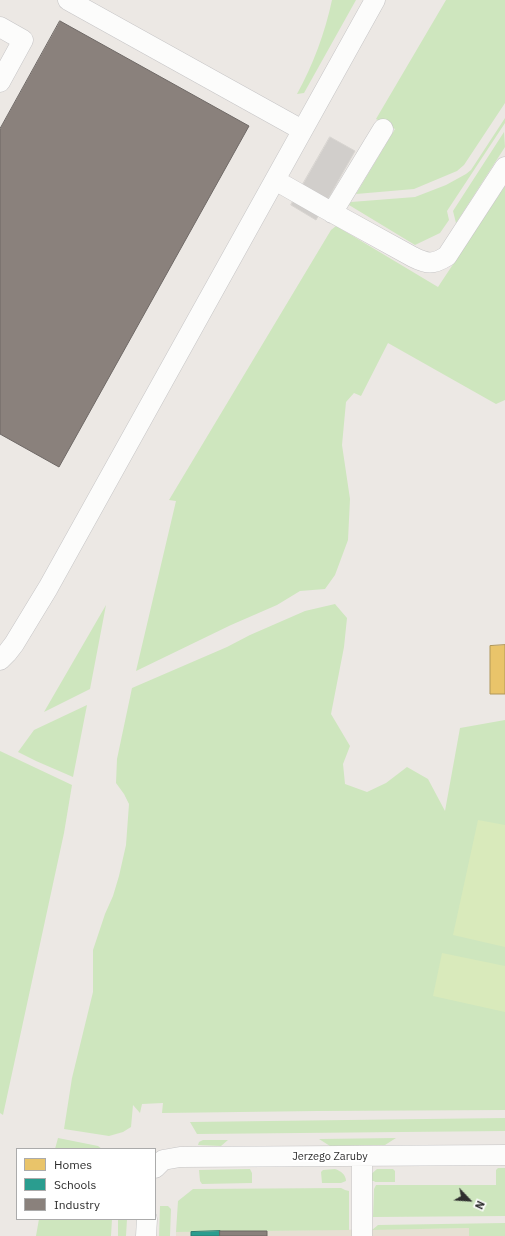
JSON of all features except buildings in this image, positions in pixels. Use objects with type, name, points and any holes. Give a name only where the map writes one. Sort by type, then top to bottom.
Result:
[{"type":"street","points":[[68,0],[302,130]]},
{"type":"street","points":[[0,660],[8,653],[14,644],[48,588],[375,0]]},
{"type":"street","points":[[0,27],[23,40],[0,82]]},
{"type":"street","points":[[328,210],[383,129]]},
{"type":"street","points":[[275,180],[413,257],[421,261],[431,263],[439,261],[447,256],[505,167]]},
{"type":"street","name":"Jerzego Zaruby","points":[[156,1166],[163,1160],[180,1157],[505,1155]]},
{"type":"street","points":[[362,1156],[362,1236]]},
{"type":"street","points":[[146,1236],[147,1220]]},
{"type":"shaded area","points":[[469,1228],[469,1236],[176,1236],[176,1232]]},
{"type":"green space","points":[[332,0],[356,0],[304,93],[297,94],[318,48],[326,25]]},
{"type":"green space","points":[[446,0],[505,0],[505,103],[464,165],[457,171],[414,189],[356,194],[395,129],[376,119]]},
{"type":"green space","points":[[505,118],[505,123],[447,211],[449,220],[440,233],[415,245],[349,205],[351,202],[415,197],[446,185],[466,174],[471,170]]},
{"type":"green space","points":[[504,132],[505,147],[456,223],[453,211]]},
{"type":"green space","points":[[505,186],[505,400],[496,404],[388,343],[361,396],[354,393],[346,402],[342,445],[350,499],[348,540],[335,575],[325,589],[300,591],[277,605],[231,625],[136,671],[176,501],[169,500],[331,230],[336,226],[438,287]]},
{"type":"green space","points":[[335,604],[347,618],[344,647],[331,714],[350,746],[343,764],[345,784],[367,792],[386,783],[407,767],[428,779],[445,811],[460,728],[505,720],[505,1110],[162,1113],[163,1103],[142,1104],[140,1113],[133,1105],[131,1127],[123,1132],[109,1136],[64,1129],[72,1078],[93,992],[93,950],[105,914],[113,896],[126,845],[129,804],[116,783],[117,759],[132,688],[305,611]]},
{"type":"green space","points":[[106,605],[90,689],[44,712]]},
{"type":"green space","points":[[87,705],[73,777],[18,752],[34,730]]},
{"type":"green space","points":[[0,751],[72,785],[64,833],[3,1115],[0,1113]]},
{"type":"green space","points":[[478,820],[505,825],[505,947],[453,935]]},
{"type":"green space","points":[[442,953],[505,966],[505,1012],[433,996]]},
{"type":"green space","points":[[505,1118],[505,1131],[197,1134],[190,1122]]},
{"type":"green space","points":[[58,1138],[98,1146],[101,1148],[55,1148]]},
{"type":"green space","points":[[396,1138],[385,1145],[330,1146],[319,1139]]},
{"type":"green space","points":[[203,1140],[228,1140],[221,1146],[198,1145],[199,1142]]},
{"type":"green space","points":[[498,1168],[505,1168],[505,1216],[373,1217],[374,1189],[376,1185],[496,1185],[496,1170]]},
{"type":"green space","points":[[250,1169],[252,1173],[252,1183],[202,1184],[200,1181],[199,1170]]},
{"type":"green space","points":[[335,1169],[343,1174],[346,1181],[341,1183],[322,1183],[321,1172],[323,1170]]},
{"type":"green space","points":[[377,1169],[393,1169],[395,1171],[395,1182],[367,1181],[369,1176]]},
{"type":"green space","points":[[341,1188],[349,1191],[349,1230],[176,1232],[178,1201],[193,1189]]},
{"type":"green space","points":[[160,1206],[168,1206],[171,1209],[170,1236],[159,1236]]},
{"type":"green space","points":[[39,1220],[112,1220],[111,1236],[36,1236]]},
{"type":"green space","points":[[118,1220],[127,1220],[126,1236],[118,1236]]},
{"type":"green space","points":[[505,1223],[505,1236],[469,1236],[469,1228],[372,1230],[378,1225]]}]
